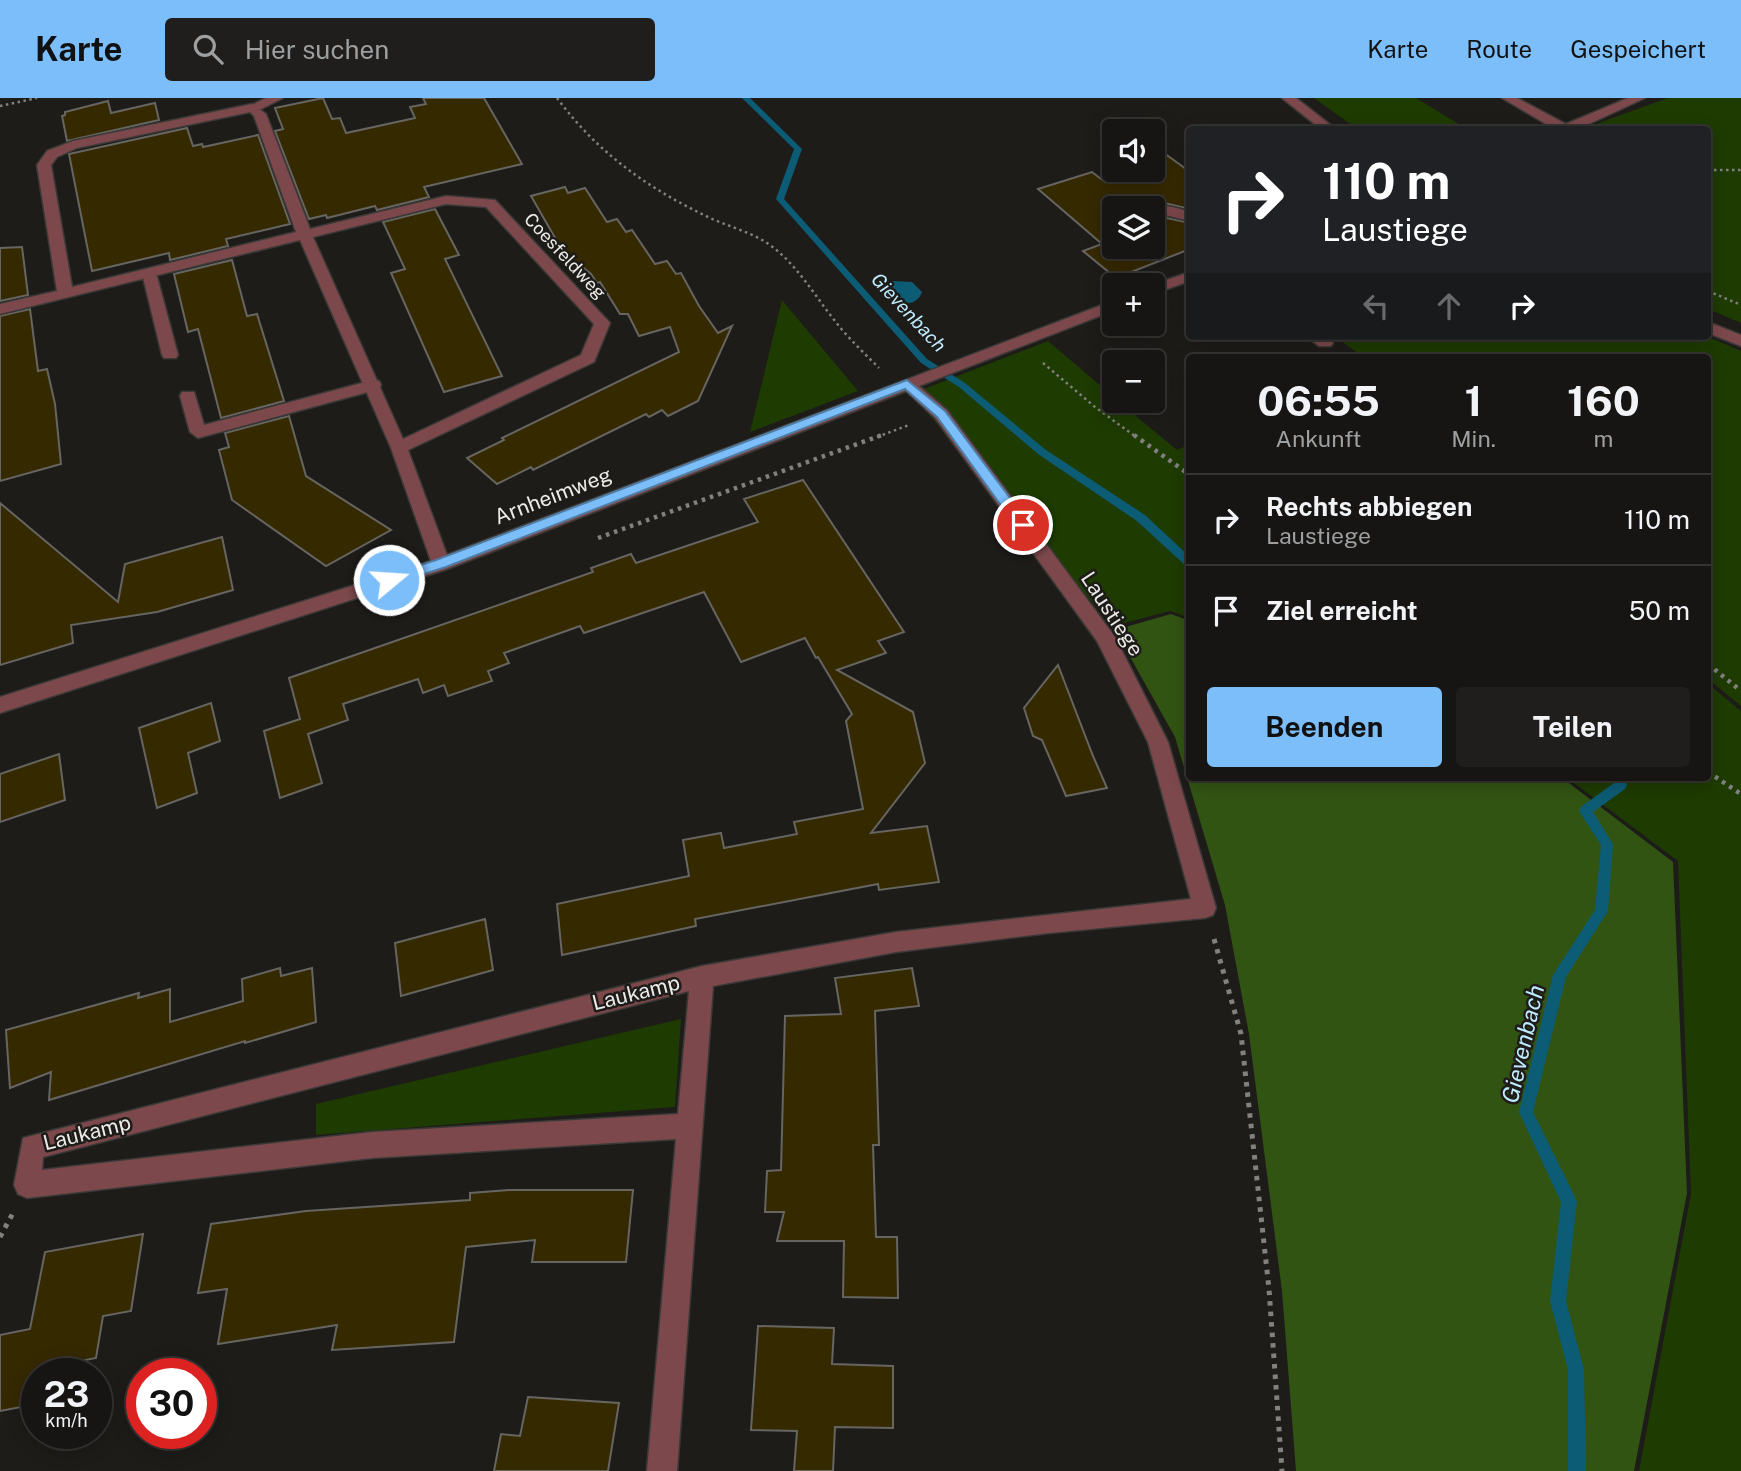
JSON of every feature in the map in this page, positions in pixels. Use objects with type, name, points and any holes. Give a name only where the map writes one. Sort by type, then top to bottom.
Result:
[{"type":"street","points":[[65,293],[44,165],[52,154],[73,145],[252,108],[277,98]]},
{"type":"street","points":[[1288,98],[1326,126]]},
{"type":"street","points":[[1508,98],[1559,126]]},
{"type":"street","points":[[1571,126],[1639,98]]},
{"type":"street","points":[[252,108],[260,114],[305,236],[373,385],[441,564]]},
{"type":"street","name":"Coesfeldweg","points":[[0,309],[446,200],[490,204],[602,323],[588,358],[399,448]]},
{"type":"street","points":[[1165,208],[1186,215]]},
{"type":"street","points":[[149,273],[170,355]]},
{"type":"street","points":[[1165,285],[1186,278]]},
{"type":"street","name":"Arnheimweg","points":[[0,705],[441,564],[1102,310]]},
{"type":"street","points":[[1711,328],[1741,341]]},
{"type":"street","name":"Laustiege","points":[[912,382],[941,414],[1105,637],[1158,742],[1205,908]]},
{"type":"street","points":[[188,396],[198,432],[373,385]]},
{"type":"street","name":"Laukamp","points":[[691,1126],[372,1145],[27,1185],[32,1147],[644,990],[896,942],[1049,923],[1205,908]]},
{"type":"street","name":"Laukamp","points":[[662,1471],[702,978]]},
{"type":"path","points":[[0,106],[37,98]]},
{"type":"path","points":[[557,98],[570,117],[607,157],[635,178],[671,199],[760,238],[785,257],[845,334],[880,370],[912,382]]},
{"type":"path","points":[[1711,170],[1741,170]]},
{"type":"path","points":[[1711,292],[1741,305]]},
{"type":"path","points":[[1018,342],[1095,407],[1186,472]]},
{"type":"path","points":[[1711,666],[1741,691]]},
{"type":"path","points":[[1711,774],[1741,794]]},
{"type":"path","points":[[1205,908],[1241,1034],[1269,1289],[1282,1471]]},
{"type":"green space","points":[[1314,98],[1416,98],[1462,126],[1353,126]]},
{"type":"green space","points":[[1668,98],[1741,98],[1741,323],[1711,310],[1711,126],[1590,126]]},
{"type":"green space","points":[[782,300],[858,391],[750,432]]},
{"type":"green space","points":[[1711,338],[1741,351],[1741,706],[1711,681],[1711,354],[1359,354],[1340,340]]},
{"type":"green space","points":[[1048,341],[1102,387],[1102,413],[1132,413],[1177,450],[1186,446],[1186,617],[1170,611],[1113,626],[911,394]]},
{"type":"green space","points":[[1171,614],[1186,620],[1186,774],[1175,737],[1115,630]]},
{"type":"green space","points":[[1711,686],[1741,711],[1741,1471],[1639,1471],[1691,1194],[1678,861],[1571,781],[1711,781]]},
{"type":"green space","points":[[1188,781],[1566,781],[1673,862],[1687,1193],[1634,1471],[1296,1471],[1282,1291],[1249,1034],[1225,905]]},
{"type":"green space","points":[[681,1019],[675,1107],[316,1135],[316,1104]]},
{"type":"water","points":[[892,281],[912,282],[922,292],[914,301],[898,302],[892,299],[886,289]]},
{"type":"building","points":[[323,98],[332,119],[340,118],[346,133],[415,118],[410,107],[426,104],[423,98],[484,98],[522,164],[424,187],[429,197],[377,210],[375,206],[327,218],[326,215],[309,219],[275,131],[283,129],[275,108]]},
{"type":"building","points":[[108,101],[111,113],[155,103],[159,120],[67,141],[62,116],[65,112]]},
{"type":"building","points":[[187,128],[193,146],[202,144],[203,147],[258,135],[290,224],[226,239],[228,246],[170,260],[169,253],[92,271],[69,154]]},
{"type":"building","points":[[1165,154],[1186,169],[1186,208],[1165,203],[1165,196],[1102,196],[1102,244],[1038,189],[1092,172],[1102,182],[1165,182]]},
{"type":"building","points":[[565,187],[568,193],[585,188],[607,222],[617,219],[626,232],[632,230],[655,264],[667,261],[676,274],[681,273],[718,333],[732,326],[698,401],[668,416],[662,410],[649,417],[646,414],[533,470],[531,467],[497,484],[467,458],[504,440],[502,438],[679,352],[670,327],[639,336],[628,314],[620,314],[600,282],[597,283],[591,274],[562,250],[531,196]]},
{"type":"building","points":[[435,209],[459,255],[445,259],[502,376],[444,392],[391,273],[405,269],[383,222]]},
{"type":"building","points":[[1165,218],[1186,222],[1186,251],[1165,259]]},
{"type":"building","points":[[1102,244],[1102,259],[1164,259],[1129,273],[1110,273],[1083,251]]},
{"type":"building","points":[[22,247],[28,295],[0,301],[0,248]]},
{"type":"building","points":[[232,260],[247,316],[257,314],[284,401],[221,418],[198,329],[188,332],[174,274]]},
{"type":"building","points":[[30,309],[38,371],[47,369],[55,404],[61,464],[0,481],[0,316]]},
{"type":"building","points":[[289,416],[306,476],[391,530],[326,566],[232,500],[219,450],[229,447],[225,433]]},
{"type":"building","points":[[803,480],[904,632],[878,641],[886,653],[837,670],[913,712],[925,763],[871,833],[927,826],[939,882],[879,890],[878,884],[695,919],[696,926],[562,955],[557,904],[689,876],[683,840],[721,833],[724,848],[797,834],[794,822],[863,809],[846,721],[852,714],[805,638],[741,662],[704,592],[584,633],[580,626],[504,653],[509,663],[488,671],[492,681],[448,696],[444,685],[423,693],[418,679],[343,704],[348,720],[308,734],[322,783],[280,798],[264,731],[300,719],[289,678],[593,572],[591,568],[631,554],[636,563],[758,522],[744,499]]},
{"type":"building","points":[[0,503],[118,602],[125,564],[222,537],[233,590],[157,612],[71,625],[73,643],[0,665]]},
{"type":"building","points":[[1058,665],[1107,788],[1066,796],[1042,740],[1033,736],[1024,708]]},
{"type":"building","points":[[211,703],[220,741],[188,753],[197,793],[157,808],[139,728]]},
{"type":"building","points":[[59,754],[65,800],[0,822],[0,774]]},
{"type":"building","points":[[485,919],[493,970],[401,996],[395,943]]},
{"type":"building","points":[[280,968],[281,976],[312,968],[316,1022],[49,1100],[51,1072],[10,1088],[6,1030],[139,993],[138,998],[170,989],[170,1022],[243,1001],[242,979]]},
{"type":"building","points":[[912,968],[919,1006],[875,1011],[879,1145],[873,1145],[876,1237],[897,1237],[898,1298],[843,1297],[844,1241],[777,1241],[784,1212],[765,1212],[767,1171],[781,1170],[785,1016],[841,1014],[835,978]]},
{"type":"building","points":[[509,1190],[633,1190],[626,1262],[532,1262],[535,1240],[466,1247],[454,1342],[332,1350],[337,1325],[218,1344],[227,1289],[198,1293],[211,1224],[306,1211],[470,1200],[470,1193]]},
{"type":"building","points":[[143,1234],[131,1311],[103,1316],[96,1358],[21,1358],[21,1407],[0,1411],[0,1335],[30,1329],[45,1252]]},
{"type":"building","points":[[758,1326],[834,1328],[832,1364],[893,1366],[893,1428],[835,1427],[833,1471],[794,1471],[797,1431],[751,1430]]},
{"type":"building","points":[[528,1397],[619,1403],[608,1471],[494,1471],[501,1434],[520,1436]]},
{"type":"waterway","name":"Gievenbach","points":[[746,98],[798,149],[780,199],[924,361],[962,385],[1042,452],[1141,518],[1186,559]]},
{"type":"waterway","name":"Gievenbach","points":[[1577,1471],[1576,1370],[1558,1301],[1569,1201],[1526,1112],[1560,975],[1601,911],[1607,844],[1585,811],[1621,785],[1620,781]]},
{"type":"route","points":[[389,580],[441,564],[907,384],[941,414],[1023,525]]}]
